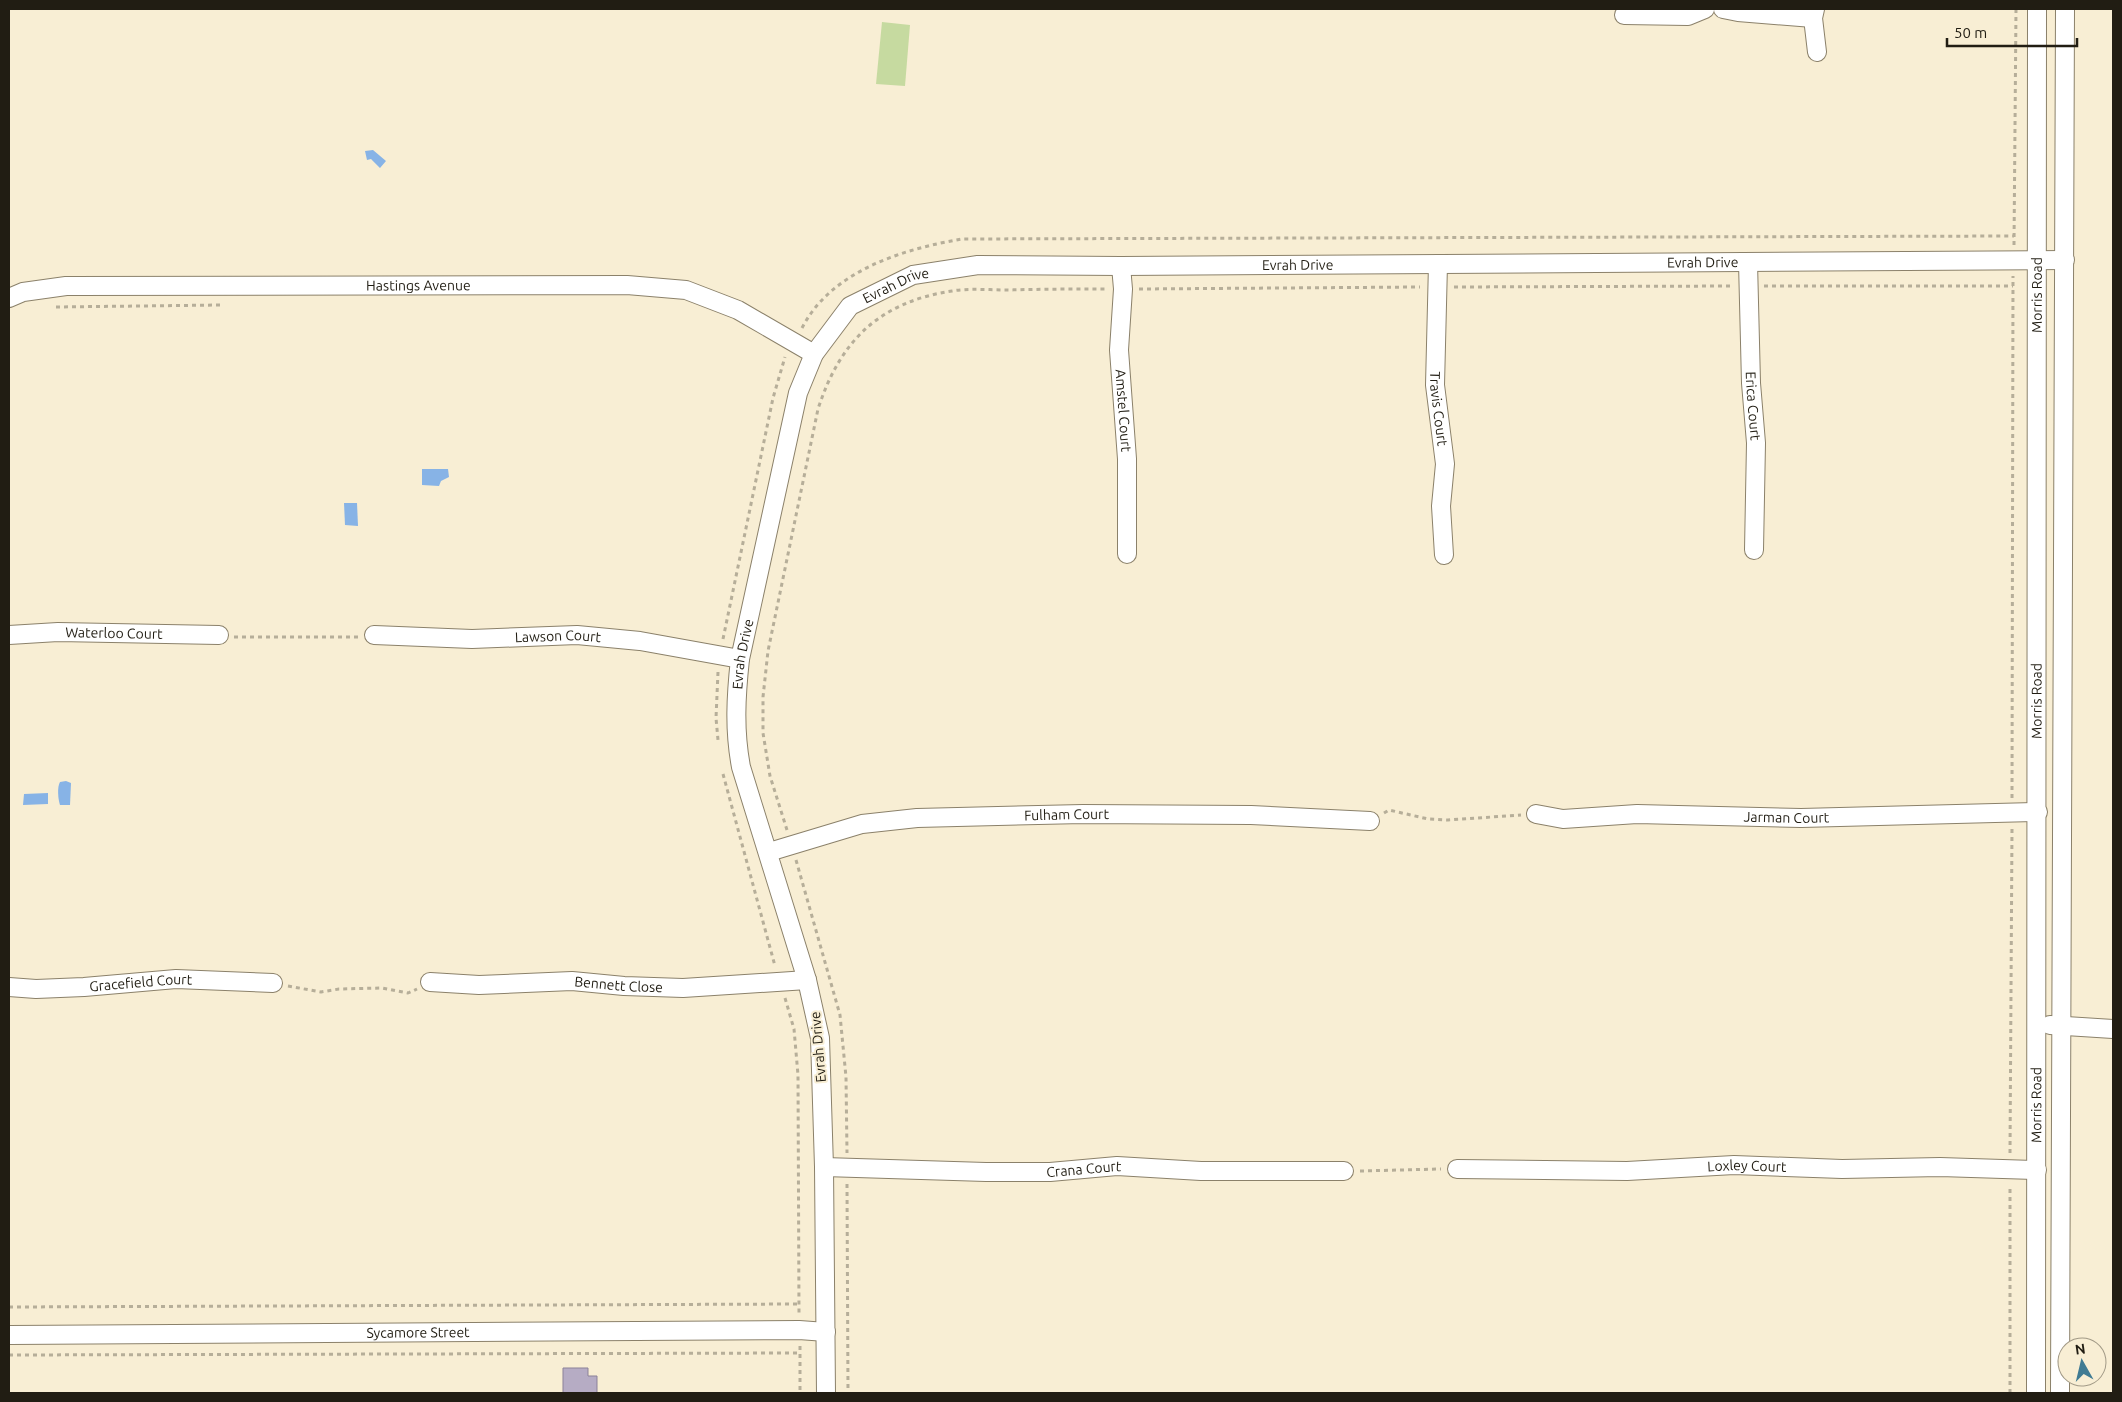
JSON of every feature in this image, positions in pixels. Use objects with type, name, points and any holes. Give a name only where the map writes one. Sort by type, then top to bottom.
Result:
[{"type":"street","points":[[1624,15],[1688,16],[1705,9]]},
{"type":"street","points":[[1723,9],[1738,12],[1814,13],[1817,52]]},
{"type":"street","name":"Morris Road","points":[[2036,1393],[2038,812],[2037,9]]},
{"type":"street","name":"Morris Road","points":[[2060,1393],[2065,9]]},
{"type":"street","name":"Evrah Drive","points":[[826,1393],[824,1167],[820,1038],[807,980],[769,852],[741,767],[735,698],[740,659],[798,393],[814,354],[850,306],[913,276],[978,264],[1121,266],[2065,260]]},
{"type":"street","name":"Erica Court","points":[[1748,262],[1750,383],[1756,443],[1754,550]]},
{"type":"street","name":"Travis Court","points":[[1438,264],[1435,385],[1444,464],[1441,506],[1444,554]]},
{"type":"street","name":"Amstel Court","points":[[1121,266],[1123,289],[1119,350],[1126,459],[1126,554]]},
{"type":"street","name":"Hastings Avenue","points":[[9,298],[23,292],[66,286],[627,285],[686,290],[738,310],[814,354]]},
{"type":"street","name":"Waterloo Court","points":[[9,635],[58,632],[219,635]]},
{"type":"street","name":"Lawson Court","points":[[374,635],[472,639],[577,635],[640,641],[740,659]]},
{"type":"street","name":"Jarman Court","points":[[1536,814],[1563,819],[1636,814],[1801,818],[2038,812]]},
{"type":"street","name":"Fulham Court","points":[[769,852],[862,824],[917,818],[1083,814],[1251,815],[1370,821]]},
{"type":"street","name":"Gracefield Court","points":[[9,987],[65,987],[176,979],[273,983]]},
{"type":"street","name":"Bennett Close","points":[[430,982],[479,985],[572,981],[684,988],[807,980]]},
{"type":"street","points":[[2037,1025],[2113,1029]]},
{"type":"street","points":[[2037,1128],[2060,1129]]},
{"type":"street","name":"Loxley Court","points":[[1457,1169],[1627,1171],[1734,1165],[1842,1169],[2037,1170]]},
{"type":"street","name":"Crana Court","points":[[824,1167],[986,1172],[1050,1172],[1117,1166],[1201,1170],[1344,1171]]},
{"type":"street","name":"Sycamore Street","points":[[9,1335],[799,1330],[826,1332]]},
{"type":"path","points":[[2010,1393],[2013,260],[2016,9]]},
{"type":"path","points":[[719,744],[716,718],[720,656],[773,398],[784,359],[811,309],[850,277],[892,256],[926,245],[962,239],[2014,236]]},
{"type":"path","points":[[49,307],[230,305]]},
{"type":"path","points":[[776,354],[784,359]]},
{"type":"path","points":[[219,635],[244,639],[374,635]]},
{"type":"path","points":[[722,769],[779,981],[794,1029],[798,1075],[800,1393]]},
{"type":"path","points":[[1370,821],[1389,810],[1428,819],[1448,820],[1536,814]]},
{"type":"path","points":[[273,983],[321,992],[339,989],[382,988],[408,993],[430,982]]},
{"type":"path","points":[[1344,1171],[1457,1169]]},
{"type":"path","points":[[9,1307],[799,1304]]},
{"type":"path","points":[[9,1355],[800,1353]]},
{"type":"green space","points":[[882,22],[910,25],[905,86],[876,84]]},
{"type":"water","points":[[373,150],[386,161],[380,168],[371,159],[367,160],[365,151]]},
{"type":"water","points":[[422,469],[448,469],[449,477],[441,481],[439,486],[422,485]]},
{"type":"water","points":[[344,503],[357,503],[358,526],[345,525]]},
{"type":"water","points":[[66,781],[71,783],[70,805],[60,805],[59,784]]},
{"type":"water","points":[[48,793],[48,804],[23,805],[24,794]]},
{"type":"building","points":[[563,1368],[588,1368],[588,1376],[597,1376],[597,1393],[563,1393]]}]
